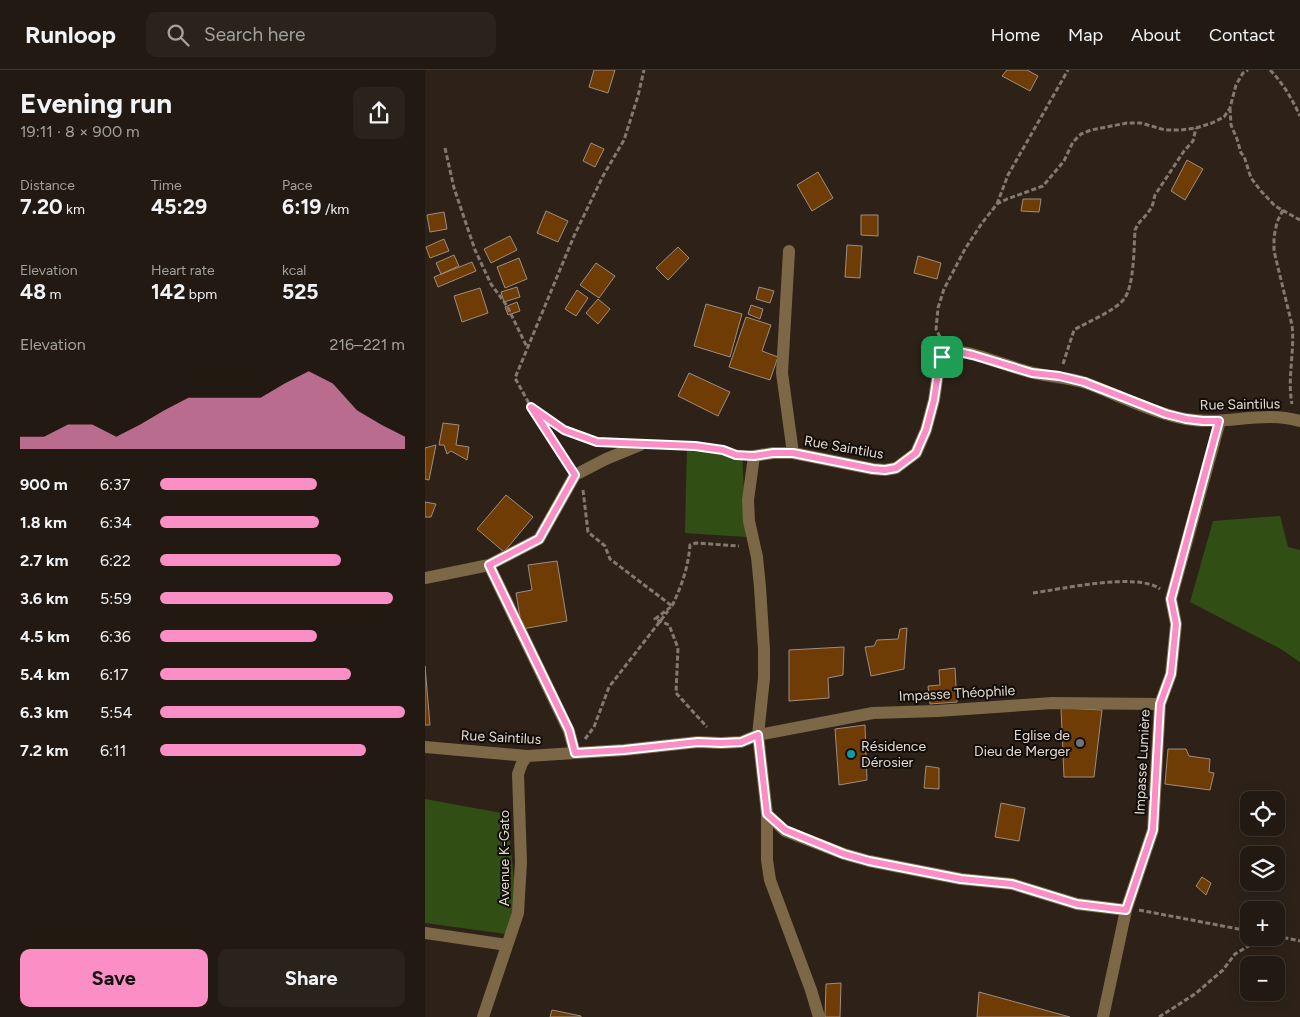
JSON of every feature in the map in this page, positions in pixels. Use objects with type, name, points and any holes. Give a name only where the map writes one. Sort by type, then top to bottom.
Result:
[{"type":"street","points":[[789,252],[782,372],[793,453]]},
{"type":"street","name":"Rue Saintilus","points":[[754,456],[773,453],[793,453],[873,469],[885,470],[896,468],[916,453],[923,438],[934,400],[938,373],[945,349],[973,355],[1032,373],[1059,376],[1084,382],[1166,414],[1186,419],[1219,421],[1268,417],[1297,420]]},
{"type":"street","name":"Impasse Lumière","points":[[1103,1017],[1126,910],[1153,830],[1160,704],[1171,674],[1176,624],[1171,599],[1219,421]]},
{"type":"street","points":[[425,578],[489,565],[539,539],[575,475],[605,459],[640,445]]},
{"type":"street","points":[[754,456],[747,500],[749,521],[757,557],[764,650],[764,678],[758,735],[767,814],[767,860],[770,880],[811,990],[819,1017]]},
{"type":"street","points":[[489,565],[569,730],[575,753]]},
{"type":"street","name":"Impasse Théophile","points":[[758,735],[873,713],[937,711],[1051,703],[1160,704]]},
{"type":"street","name":"Rue Saintilus","points":[[425,747],[527,756],[624,750],[698,742],[741,742],[758,735]]},
{"type":"street","name":"Avenue K-Gato","points":[[483,1017],[519,914],[521,862],[518,774],[527,756]]},
{"type":"street","points":[[767,814],[785,830],[844,854],[869,861],[961,879],[1012,884],[1077,904],[1126,910]]},
{"type":"street","points":[[425,933],[507,945]]},
{"type":"path","points":[[643,70],[638,96],[624,140],[603,176],[574,236],[515,378],[531,407],[583,488],[588,532],[605,546],[610,559],[672,606]]},
{"type":"path","points":[[945,349],[936,329],[938,308],[944,289],[965,249],[997,204],[1008,175],[1068,70]]},
{"type":"path","points":[[1248,70],[1243,73],[1236,85],[1230,108],[1231,125],[1251,178],[1275,206],[1300,220]]},
{"type":"path","points":[[1270,70],[1284,87],[1300,116]]},
{"type":"path","points":[[997,204],[1043,186],[1064,161],[1073,142],[1081,134],[1091,130],[1127,123],[1141,123],[1165,130],[1196,128],[1212,123],[1224,116],[1230,108]]},
{"type":"path","points":[[1059,376],[1074,330],[1112,309],[1124,300],[1129,290],[1131,278],[1135,230],[1152,207],[1155,196],[1164,180],[1193,141],[1196,128]]},
{"type":"path","points":[[445,148],[454,188],[475,250],[491,284],[507,306],[527,348]]},
{"type":"path","points":[[1283,210],[1277,222],[1274,237],[1275,251],[1292,325],[1293,337],[1289,385],[1297,420]]},
{"type":"path","points":[[531,407],[564,430],[597,442],[614,443]]},
{"type":"path","points":[[640,445],[695,446],[723,450],[736,455],[754,456]]},
{"type":"path","points":[[575,753],[594,726],[609,687],[672,606],[682,584],[690,545],[697,543],[739,546],[753,541]]},
{"type":"path","points":[[1033,593],[1121,581],[1141,582],[1158,587],[1171,599]]},
{"type":"path","points":[[672,606],[655,619],[669,625],[678,648],[676,693],[721,743]]},
{"type":"path","points":[[1126,910],[1136,910],[1240,929]]},
{"type":"path","points":[[1285,938],[1300,941]]},
{"type":"path","points":[[1159,1017],[1195,994],[1223,970],[1235,954],[1248,946]]},
{"type":"green space","points":[[687,446],[742,450],[746,537],[685,533]]},
{"type":"green space","points":[[1280,516],[1288,547],[1300,550],[1300,662],[1279,648],[1190,602],[1213,521]]},
{"type":"green space","points":[[425,799],[507,814],[516,898],[506,934],[425,923]]},
{"type":"building","points":[[594,70],[615,70],[608,93],[589,87]]},
{"type":"building","points":[[1007,70],[1027,70],[1038,76],[1030,91],[1002,76]]},
{"type":"building","points":[[591,143],[604,149],[595,167],[583,161]]},
{"type":"building","points":[[1187,160],[1203,169],[1185,200],[1171,191]]},
{"type":"building","points":[[818,172],[833,198],[812,211],[797,185]]},
{"type":"building","points":[[1023,199],[1041,199],[1039,212],[1021,211]]},
{"type":"building","points":[[546,211],[568,221],[558,242],[537,233]]},
{"type":"building","points":[[444,212],[447,229],[430,232],[427,215]]},
{"type":"building","points":[[861,215],[878,215],[878,236],[861,235]]},
{"type":"building","points":[[510,236],[517,250],[491,263],[484,249]]},
{"type":"building","points":[[444,239],[449,251],[430,258],[426,247]]},
{"type":"building","points":[[847,245],[862,246],[860,278],[845,277]]},
{"type":"building","points":[[678,247],[689,258],[668,280],[656,268]]},
{"type":"building","points":[[454,255],[459,266],[441,274],[436,263]]},
{"type":"building","points":[[918,256],[941,263],[937,279],[914,273]]},
{"type":"building","points":[[519,258],[527,279],[505,288],[497,267]]},
{"type":"building","points":[[472,262],[476,271],[438,287],[434,277]]},
{"type":"building","points":[[596,263],[615,276],[599,298],[580,285]]},
{"type":"building","points":[[517,287],[520,297],[504,302],[501,292]]},
{"type":"building","points":[[759,287],[774,291],[770,303],[756,299]]},
{"type":"building","points":[[480,288],[488,313],[462,322],[454,296]]},
{"type":"building","points":[[577,290],[588,298],[576,316],[565,309]]},
{"type":"building","points":[[598,299],[610,309],[598,324],[586,313]]},
{"type":"building","points":[[517,302],[520,311],[508,315],[505,307]]},
{"type":"building","points":[[706,304],[742,314],[730,357],[694,346]]},
{"type":"building","points":[[751,305],[763,309],[760,319],[748,314]]},
{"type":"building","points":[[746,317],[771,325],[762,351],[778,357],[770,380],[729,367]]},
{"type":"building","points":[[689,373],[730,392],[718,416],[678,396]]},
{"type":"building","points":[[443,423],[459,425],[456,445],[469,447],[467,460],[451,451],[447,454],[444,445],[439,445]]},
{"type":"building","points":[[436,445],[429,480],[425,479],[425,448]]},
{"type":"building","points":[[506,495],[533,517],[504,552],[477,529]]},
{"type":"building","points":[[425,502],[436,504],[431,517],[425,517]]},
{"type":"building","points":[[557,561],[567,621],[522,629],[516,593],[532,590],[528,565]]},
{"type":"building","points":[[907,628],[904,669],[871,676],[865,647],[874,646],[877,640],[898,639],[900,629]]},
{"type":"building","points":[[844,647],[843,675],[828,678],[829,698],[789,701],[789,650]]},
{"type":"building","points":[[425,666],[430,725],[425,725]]},
{"type":"building","points":[[955,668],[957,702],[930,704],[928,686],[940,685],[939,670]]},
{"type":"building","name":"Eglise de Dieu de Merger","points":[[1061,708],[1102,710],[1094,777],[1064,777]]},
{"type":"building","name":"Résidence Dérosier","points":[[865,725],[867,780],[839,785],[835,729]]},
{"type":"building","points":[[1168,749],[1186,749],[1189,756],[1210,759],[1209,772],[1214,773],[1210,790],[1165,784]]},
{"type":"building","points":[[926,766],[939,768],[939,789],[924,788]]},
{"type":"building","points":[[1001,803],[1025,808],[1019,841],[995,837]]},
{"type":"building","points":[[1202,877],[1211,883],[1206,895],[1196,886]]},
{"type":"building","points":[[841,983],[840,1017],[825,1017],[826,984]]},
{"type":"building","points":[[979,992],[1070,1017],[977,1017]]},
{"type":"building","points":[[552,1010],[581,1016],[581,1017],[550,1017]]},
{"type":"place","name":"Eglise de Dieu de Merger","points":[[1080,743]]},
{"type":"place","name":"Résidence Dérosier","points":[[851,754]]},
{"type":"route","points":[[945,349],[973,355],[1032,373],[1059,376],[1084,382],[1166,414],[1186,419],[1219,421],[1171,599],[1176,624],[1171,674],[1160,704],[1153,830],[1126,910],[1077,904],[1012,884],[961,879],[869,861],[844,854],[785,830],[767,814],[758,735],[741,742],[698,742],[575,753],[569,730],[489,565],[539,539],[575,475],[531,407],[564,430],[597,442],[695,446],[723,450],[736,455],[754,456],[773,453],[793,453],[885,470],[896,468],[916,453],[926,430],[942,357],[945,349]]}]
